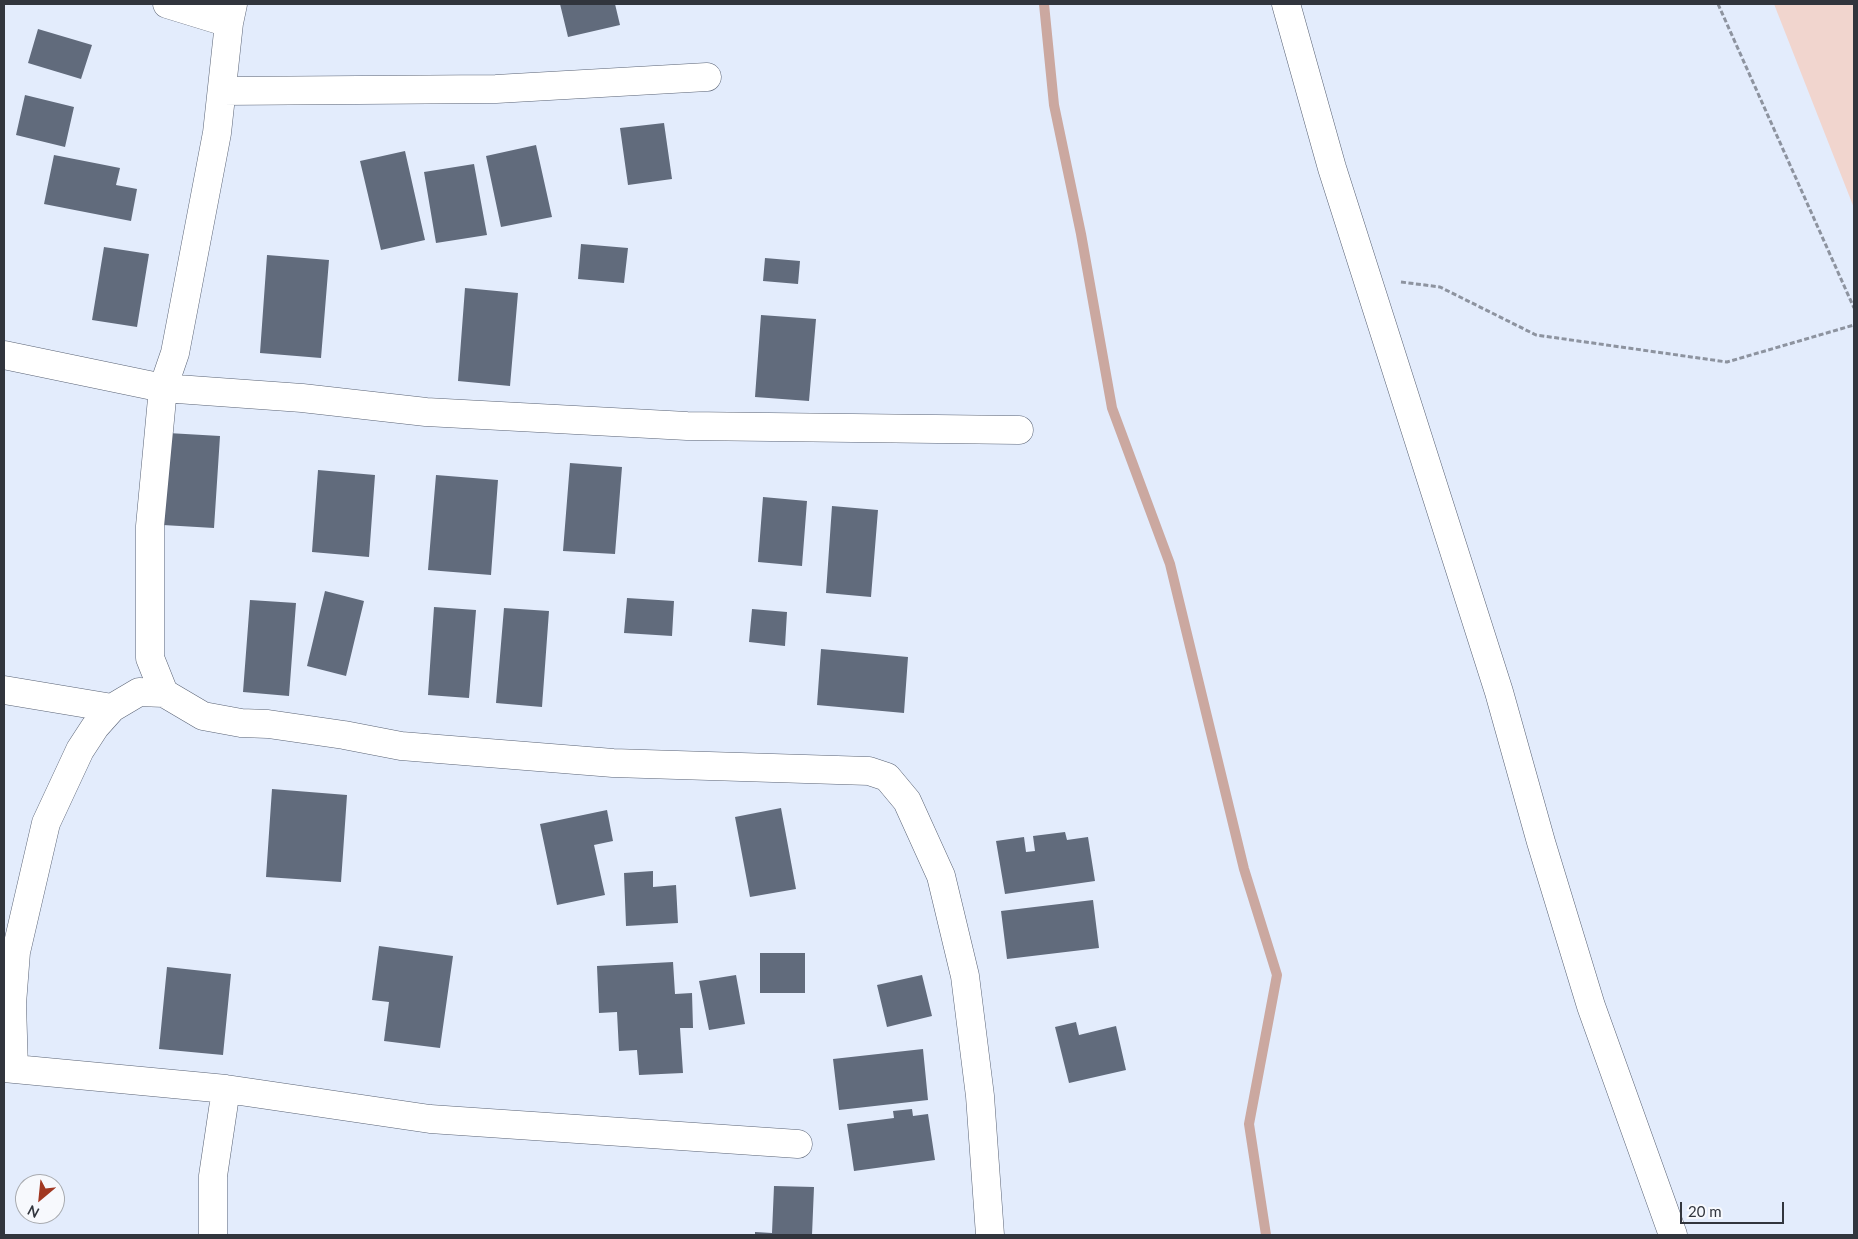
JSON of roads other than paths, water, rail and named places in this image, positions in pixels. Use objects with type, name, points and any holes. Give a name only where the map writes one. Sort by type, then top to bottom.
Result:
[{"type":"street","points":[[164,693],[150,658],[150,526],[162,388],[177,344],[218,133],[231,13],[166,4]]},
{"type":"street","points":[[1286,4],[1332,168],[1499,692],[1541,842],[1591,1006],[1673,1235]]},
{"type":"street","points":[[222,91],[496,89],[707,77]]},
{"type":"street","points":[[4,355],[162,388],[302,398],[426,412],[687,426],[1019,430]]},
{"type":"street","points":[[4,690],[112,708]]},
{"type":"street","points":[[798,1144],[430,1119],[226,1090],[9,1069],[16,952],[46,823],[80,750],[95,727],[112,708],[139,692],[164,693],[203,716],[241,723],[268,724],[344,735],[401,746],[613,763],[869,771],[887,777],[906,801],[941,876],[965,976],[980,1096],[990,1235]]},
{"type":"street","points":[[213,1235],[213,1176],[226,1090]]},
{"type":"waterway","points":[[1044,4],[1054,105],[1081,234],[1112,408],[1170,564],[1244,869],[1277,975],[1249,1124],[1266,1235]]}]
